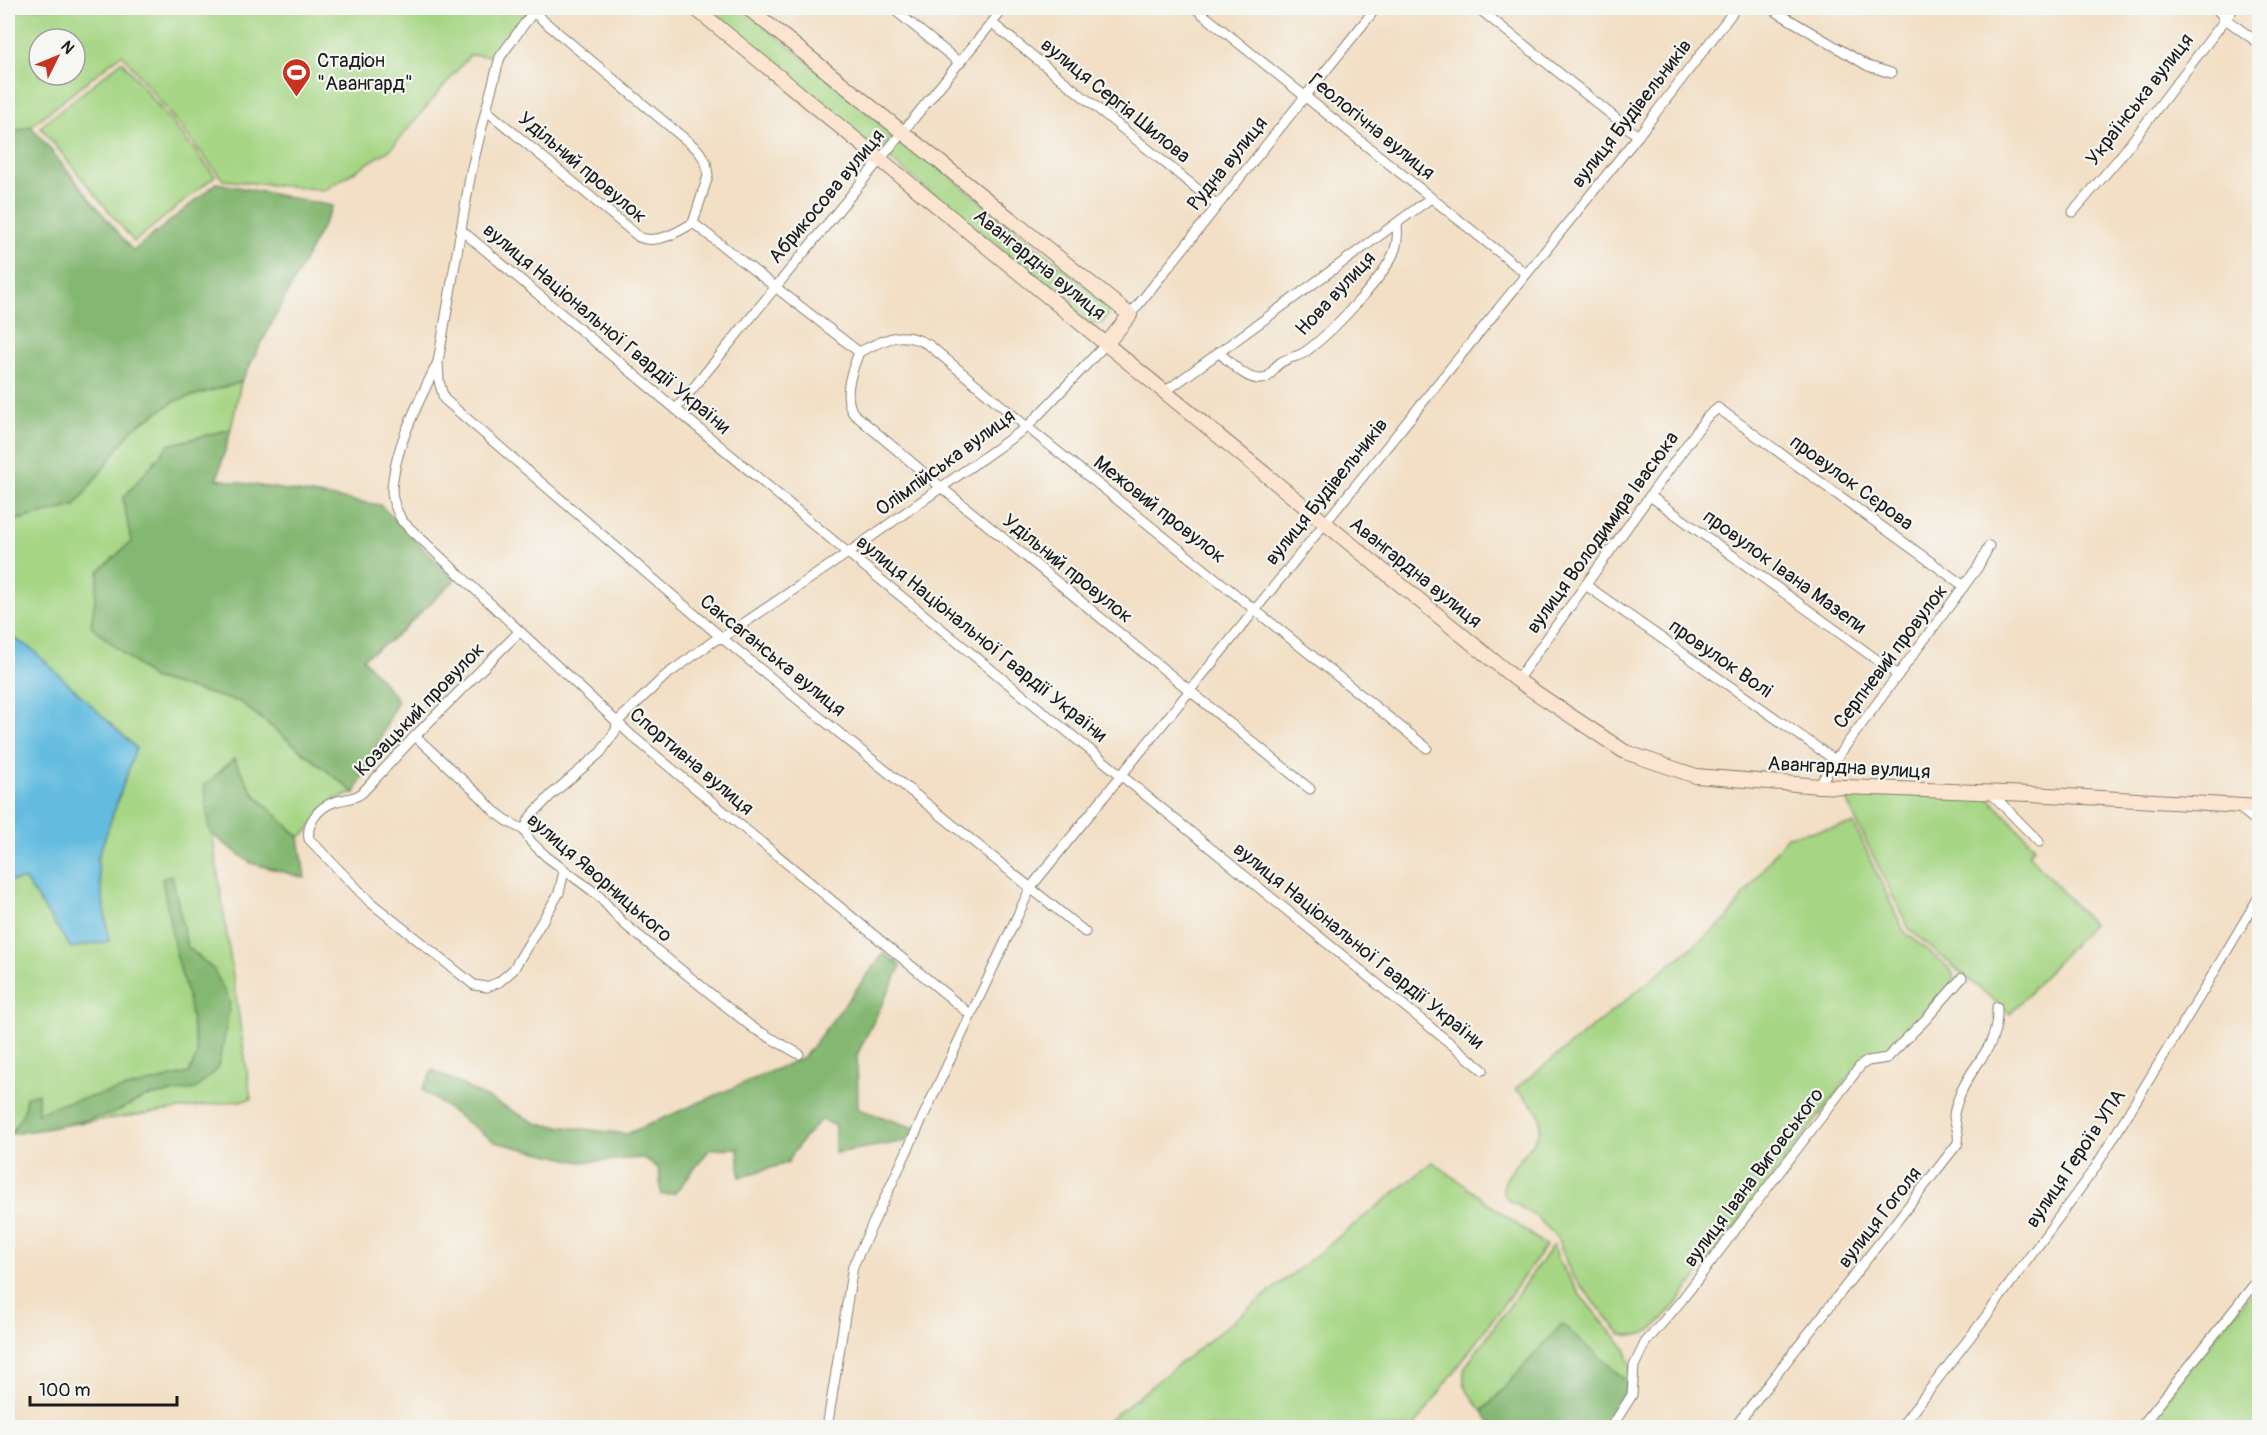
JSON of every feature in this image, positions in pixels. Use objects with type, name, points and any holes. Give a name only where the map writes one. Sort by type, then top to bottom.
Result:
[{"type":"street","name":"Авангардна вулиця","points":[[695,8],[1517,680],[1624,752],[1696,776],[1819,786],[2259,807]]},
{"type":"street","name":"Авангардна вулиця","points":[[748,8],[1130,315]]},
{"type":"street","points":[[892,8],[960,63]]},
{"type":"street","name":"Абрикосова вулиця","points":[[676,409],[1004,8]]},
{"type":"street","name":"Геологічна вулиця","points":[[1195,8],[1525,273]]},
{"type":"street","name":"Рудна вулиця","points":[[1107,343],[1376,8]]},
{"type":"street","points":[[1478,8],[1638,136]]},
{"type":"street","name":"вулиця Будівельників","points":[[827,1428],[853,1266],[1031,887],[1638,136],[1736,8]]},
{"type":"street","points":[[1770,8],[1869,66],[1891,73]]},
{"type":"street","points":[[2216,8],[2224,18],[2259,44]]},
{"type":"street","name":"Українська вулиця","points":[[2073,212],[2120,157],[2224,18],[2234,8]]},
{"type":"street","points":[[438,362],[471,172],[500,57],[534,10],[698,150],[706,162],[708,177],[693,223],[858,352]]},
{"type":"street","name":"вулиця Сергія Шилова","points":[[992,23],[1217,206]]},
{"type":"street","name":"Удільний провулок","points":[[486,110],[639,237],[645,240],[657,239],[693,223]]},
{"type":"street","name":"Нова вулиця","points":[[1166,392],[1431,198]]},
{"type":"street","name":"Нова вулиця","points":[[1218,352],[1251,378],[1263,380],[1269,377],[1277,365],[1304,353],[1330,331],[1374,283],[1390,261],[1397,244],[1397,224]]},
{"type":"street","name":"вулиця Національної Гвардії України","points":[[461,230],[849,553],[1483,1070]]},
{"type":"street","name":"Межовий провулок","points":[[858,352],[896,336],[915,337],[929,345],[1027,427],[1427,748]]},
{"type":"street","name":"Олімпійська вулиця","points":[[524,830],[531,816],[551,795],[600,752],[616,730],[617,722],[665,676],[715,640],[722,638],[849,553],[1027,427],[1107,343]]},
{"type":"street","name":"Удільний провулок","points":[[858,352],[848,393],[849,405],[853,413],[1311,789]]},
{"type":"street","name":"Саксаганська вулиця","points":[[438,362],[439,381],[444,399],[722,638],[1084,932]]},
{"type":"street","name":"Спортивна вулиця","points":[[438,362],[400,450],[392,490],[395,507],[402,521],[632,736],[971,1015]]},
{"type":"street","name":"вулиця Володимира Івасюка","points":[[1517,680],[1706,418],[1718,408]]},
{"type":"street","name":"провулок Сєрова","points":[[1718,408],[1964,586]]},
{"type":"street","name":"провулок Івана Мазепи","points":[[1650,496],[1898,675]]},
{"type":"street","name":"Серпневий провулок","points":[[1819,786],[1835,760],[1978,567],[1989,546]]},
{"type":"street","name":"провулок Волі","points":[[1587,586],[1835,760]]},
{"type":"street","name":"Козацький провулок","points":[[519,632],[415,736],[362,793],[351,799],[326,805],[308,827],[309,839],[370,902],[474,985],[487,987],[499,982],[513,970],[559,893],[564,871]]},
{"type":"street","name":"вулиця Яворницького","points":[[415,736],[494,811],[524,830],[531,842],[564,871],[598,895],[623,923],[753,1028],[799,1054]]},
{"type":"street","points":[[1991,793],[2039,842]]},
{"type":"street","points":[[2238,807],[2259,824]]},
{"type":"street","name":"вулиця Героїв УПА","points":[[1900,1428],[2095,1168],[2203,992],[2259,895]]},
{"type":"street","name":"вулиця Івана Виговського","points":[[1611,1428],[1632,1395],[1635,1378],[1634,1366],[1645,1343],[1681,1301],[1861,1065],[1868,1061],[1887,1058],[1962,978]]},
{"type":"street","name":"вулиця Гоголя","points":[[1734,1428],[1958,1143],[1960,1134],[1954,1117],[1957,1105],[1969,1076],[1992,1042],[1998,1021],[1997,1007]]},
{"type":"street","points":[[2140,1428],[2253,1286]]},
{"type":"green space","name":"Стадіон \"Авангард\"","points":[[8,8],[532,8],[498,56],[470,55],[391,149],[325,190],[223,180],[122,54],[87,82],[87,27],[27,27],[27,87],[80,87],[31,126],[8,134]]},
{"type":"green space","points":[[703,8],[743,8],[894,134],[883,149],[878,150]]},
{"type":"green space","points":[[122,61],[215,176],[134,242],[40,127]]},
{"type":"green space","points":[[31,126],[133,251],[217,183],[333,206],[241,382],[175,401],[133,428],[75,506],[8,522],[8,402],[13,394],[8,383],[8,134]]},
{"type":"green space","points":[[905,140],[1108,304],[1108,315],[1102,323],[1092,324],[890,159],[895,147]]},
{"type":"green space","points":[[241,382],[231,429],[169,445],[131,542],[99,572],[152,678],[240,702],[355,793],[333,800],[305,834],[299,837],[254,794],[234,759],[205,786],[251,1099],[8,1133],[8,881],[25,880],[71,948],[109,941],[97,860],[136,748],[32,649],[8,635],[8,522],[75,506],[133,428],[175,401]]},
{"type":"green space","points":[[231,429],[217,479],[380,505],[455,580],[394,638],[363,658],[398,700],[355,793],[240,702],[152,678],[91,626],[99,571],[131,542],[123,498],[169,445]]},
{"type":"green space","points":[[234,759],[254,794],[299,837],[305,878],[251,863],[210,833],[204,786]]},
{"type":"green space","points":[[1846,792],[1989,798],[2035,847],[2028,854],[2092,924],[2010,1014],[1909,929],[1845,798]]},
{"type":"green space","points":[[1854,824],[1905,932],[1949,968],[1953,973],[1954,984],[1924,1017],[1882,1057],[1867,1056],[1861,1061],[1661,1321],[1648,1332],[1632,1335],[1621,1334],[1571,1274],[1557,1237],[1535,1216],[1507,1199],[1503,1193],[1510,1172],[1534,1141],[1541,1120],[1536,1109],[1515,1089],[1726,920],[1787,836]]},
{"type":"green space","points":[[172,875],[187,946],[214,970],[230,1002],[217,1070],[195,1089],[145,1097],[112,1114],[51,1128],[11,1134],[24,1111],[26,1097],[38,1093],[38,1113],[61,1104],[189,1073],[197,1055],[188,998],[175,950],[162,879]]},
{"type":"green space","points":[[884,953],[901,966],[857,1055],[858,1109],[915,1128],[907,1141],[835,1153],[835,1125],[820,1120],[800,1143],[787,1163],[740,1177],[738,1148],[710,1149],[675,1193],[661,1195],[659,1169],[644,1158],[581,1162],[495,1142],[422,1090],[433,1070],[538,1124],[627,1134],[804,1057]]},
{"type":"green space","points":[[1433,1162],[1546,1246],[1414,1427],[1100,1427]]},
{"type":"green space","points":[[1553,1245],[1561,1265],[1580,1295],[1625,1348],[1631,1367],[1632,1386],[1563,1325],[1483,1411],[1465,1386],[1465,1367]]},
{"type":"green space","points":[[2259,1283],[2259,1427],[2142,1428]]},
{"type":"green space","points":[[1562,1324],[1632,1386],[1630,1394],[1608,1427],[1497,1427],[1488,1421],[1483,1411]]},
{"type":"water","points":[[8,635],[32,649],[136,748],[97,860],[109,941],[71,948],[25,880],[8,881]]},
{"type":"place","name":"Стадіон \"Авангард\"","points":[[296,98]]}]
